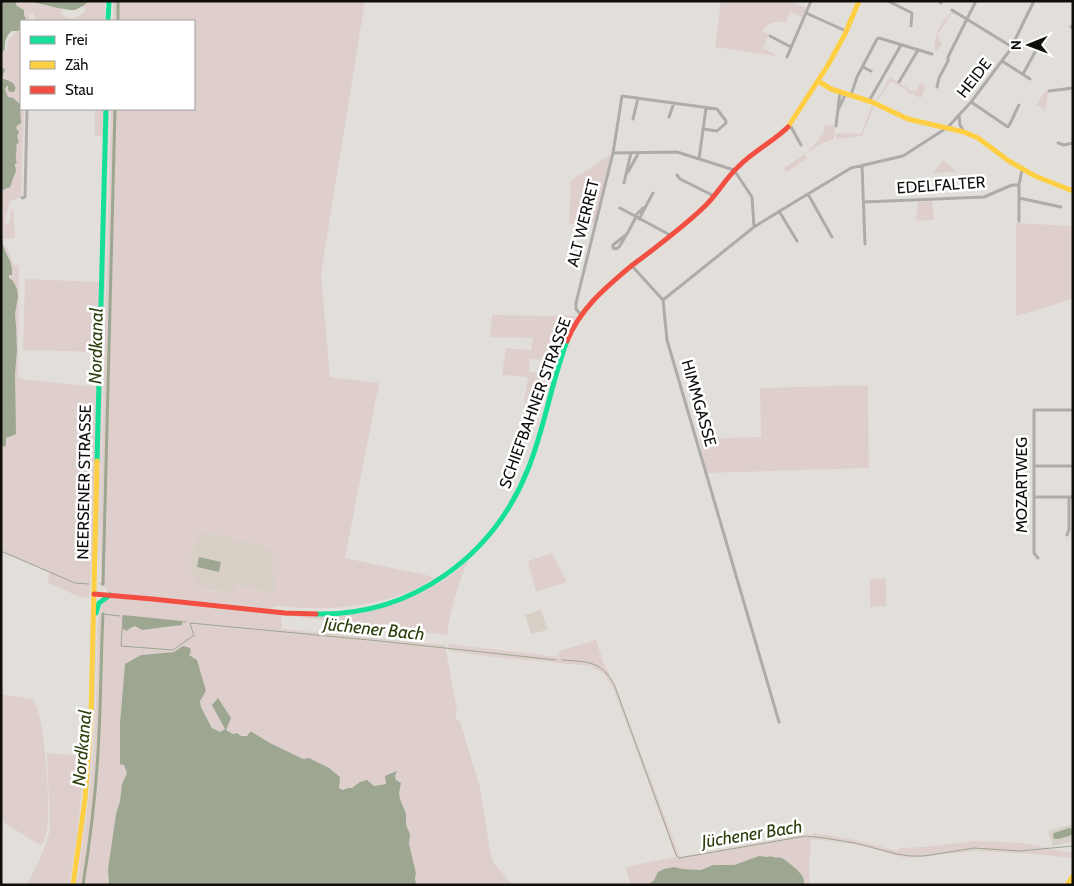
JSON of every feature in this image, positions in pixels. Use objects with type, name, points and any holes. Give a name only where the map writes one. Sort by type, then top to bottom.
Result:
[{"type":"street","points":[[108,20],[109,1]]},
{"type":"street","points":[[787,57],[811,1]]},
{"type":"street","name":"SCHIEFBAHNER STRASSE","points":[[94,594],[298,614],[332,614],[386,605],[408,597],[430,586],[463,562],[494,529],[513,500],[531,461],[566,344],[580,315],[596,296],[704,207],[734,170],[745,160],[782,134],[790,126],[834,55],[859,1]]},
{"type":"street","points":[[888,1],[912,13],[911,26]]},
{"type":"street","points":[[937,87],[948,57],[976,1]]},
{"type":"street","name":"HEIDE","points":[[663,300],[754,227],[779,211],[851,168],[900,157],[948,127],[971,102],[1012,47],[1034,1]]},
{"type":"street","points":[[952,10],[1012,47]]},
{"type":"street","points":[[806,13],[846,31]]},
{"type":"street","points":[[770,36],[791,47]]},
{"type":"street","points":[[836,126],[838,110],[877,39],[932,54]]},
{"type":"street","points":[[1024,74],[1040,43]]},
{"type":"street","points":[[869,101],[902,45]]},
{"type":"street","points":[[899,82],[918,50]]},
{"type":"street","points":[[1002,61],[1030,79]]},
{"type":"street","points":[[863,67],[871,71]]},
{"type":"street","points":[[818,81],[828,87],[869,101],[933,128],[948,127],[978,138],[1022,170],[1073,191]]},
{"type":"street","points":[[1049,91],[1073,88]]},
{"type":"street","points":[[838,110],[846,94]]},
{"type":"street","name":"ALT WERRET","points":[[580,315],[576,309],[576,303],[613,153],[622,96],[638,98]]},
{"type":"street","points":[[633,119],[638,98],[716,108],[726,122],[716,131],[703,129]]},
{"type":"street","points":[[971,102],[1008,126],[1019,105]]},
{"type":"street","points":[[669,117],[674,103]]},
{"type":"street","points":[[699,159],[706,108]]},
{"type":"street","points":[[22,198],[25,197],[27,110]]},
{"type":"street","name":"NEERSENER STRASSE","points":[[73,885],[81,833],[91,716],[106,110]]},
{"type":"street","name":"HEIDE","points":[[959,116],[960,125],[964,132]]},
{"type":"street","points":[[790,126],[801,144]]},
{"type":"street","points":[[933,128],[933,136]]},
{"type":"street","points":[[1058,143],[1064,145],[1073,143]]},
{"type":"street","points":[[613,153],[677,152],[734,170],[752,197],[754,227]]},
{"type":"street","name":"ALT WERRET","points":[[624,183],[631,153]]},
{"type":"street","name":"ALT WERRET","points":[[625,178],[638,153]]},
{"type":"street","points":[[862,165],[866,244]]},
{"type":"street","points":[[1019,221],[1019,185],[1022,170]]},
{"type":"street","points":[[677,175],[680,179],[714,196]]},
{"type":"street","name":"EDELFALTER","points":[[864,202],[984,197],[1012,185],[1019,185]]},
{"type":"street","points":[[627,234],[613,245],[614,248],[618,248],[627,234],[637,217],[653,193]]},
{"type":"street","points":[[808,194],[832,237]]},
{"type":"street","points":[[1019,198],[1060,208]]},
{"type":"street","points":[[620,208],[670,235]]},
{"type":"street","points":[[779,211],[797,241]]},
{"type":"street","points":[[632,266],[663,300]]},
{"type":"street","name":"HIMMGASSE","points":[[663,300],[666,337],[779,722]]},
{"type":"street","name":"MOZARTWEG","points":[[1038,558],[1034,552],[1034,410],[1073,410]]},
{"type":"street","points":[[1034,466],[1073,466]]},
{"type":"street","points":[[1034,497],[1071,497],[1067,535]]},
{"type":"street","points":[[94,620],[99,603],[110,595]]},
{"type":"street","points":[[1067,885],[1073,876]]},
{"type":"shaded area","points":[[1,1],[15,1],[17,6],[24,10],[26,18],[20,20],[20,29],[18,31],[12,31],[7,36],[1,61]]},
{"type":"shaded area","points":[[15,1],[31,1],[46,6],[62,8],[61,14],[71,18],[80,15],[86,10],[82,6],[89,1],[105,1],[105,20],[36,20],[33,13],[29,15],[30,20],[24,20],[24,10],[17,6]]},
{"type":"shaded area","points":[[31,1],[89,1],[79,8],[72,10]]},
{"type":"shaded area","points":[[113,1],[365,1],[321,274],[330,377],[379,383],[345,558],[435,578],[422,586],[392,598],[359,605],[326,608],[276,606],[271,609],[107,592],[107,588],[101,587],[100,521],[111,110],[195,110],[195,20],[113,20]],"holes":[[[201,530],[272,547],[276,590],[273,593],[237,587],[236,592],[231,593],[209,591],[193,586],[195,576],[189,571],[189,567],[196,533]]]},
{"type":"shaded area","points":[[721,1],[795,1],[795,3],[806,8],[802,17],[790,12],[786,23],[773,23],[762,31],[769,34],[763,48],[775,54],[775,56],[715,47]]},
{"type":"shaded area","points":[[951,12],[966,20],[952,13],[937,36],[942,43],[937,51],[934,48],[937,33],[941,24]]},
{"type":"shaded area","points":[[20,29],[20,110],[24,110],[21,197],[12,199],[4,223],[8,225],[13,206],[15,238],[2,239],[1,191],[7,189],[14,178],[16,171],[16,136],[18,134],[16,128],[21,123],[20,112],[8,97],[5,89],[8,86],[10,92],[7,79],[2,78],[5,73],[2,63],[3,51],[5,49],[7,51],[7,43]]},
{"type":"shaded area","points":[[1,66],[5,70],[2,78],[15,86],[14,92],[8,90],[8,86],[5,89],[8,97],[13,98],[20,104],[21,123],[16,128],[19,132],[17,136],[19,142],[16,145],[16,171],[10,187],[1,191]]},
{"type":"shaded area","points":[[890,77],[912,91],[917,90],[920,83],[926,86],[921,98],[907,92],[907,90],[891,81],[876,101]]},
{"type":"shaded area","points":[[1046,90],[1048,92],[1045,110],[1036,105]]},
{"type":"shaded area","points":[[872,105],[874,106],[862,136],[836,139],[836,133],[861,134]]},
{"type":"shaded area","points":[[95,110],[104,110],[104,136],[95,136]]},
{"type":"shaded area","points":[[108,110],[109,110],[98,587]]},
{"type":"shaded area","points":[[825,125],[835,126],[834,139],[820,144],[807,153],[824,133]]},
{"type":"shaded area","points":[[613,153],[596,223],[569,224],[571,184],[569,182]]},
{"type":"shaded area","points":[[805,154],[807,158],[786,173],[784,168]]},
{"type":"shaded area","points":[[943,160],[957,172],[933,173]]},
{"type":"shaded area","points":[[932,201],[934,220],[916,221],[918,202]]},
{"type":"shaded area","points":[[1016,223],[1072,226],[1073,299],[1016,316]]},
{"type":"shaded area","points":[[1,227],[3,244],[11,266],[12,275],[9,275],[9,278],[17,289],[18,297],[15,314],[17,350],[15,374],[16,434],[6,438],[6,446],[1,447]]},
{"type":"shaded area","points":[[6,245],[14,265],[19,265],[18,377],[97,387],[93,538],[89,598],[80,597],[48,583],[49,572],[1,552],[1,447],[6,445],[15,374],[17,350],[15,314],[18,297],[9,278],[10,260],[5,249]]},
{"type":"shaded area","points":[[25,279],[100,282],[98,352],[23,350]]},
{"type":"shaded area","points":[[492,315],[575,316],[564,338],[557,360],[530,359],[529,372],[553,373],[547,395],[542,404],[524,402],[528,377],[502,375],[506,348],[531,350],[533,338],[490,337]]},
{"type":"shaded area","points":[[868,385],[869,468],[707,473],[699,439],[761,437],[760,388]]},
{"type":"shaded area","points":[[201,530],[272,547],[276,590],[273,593],[237,587],[236,592],[229,593],[193,586],[189,567],[196,533]]},
{"type":"shaded area","points":[[552,553],[567,582],[536,592],[528,561]]},
{"type":"shaded area","points":[[199,557],[221,562],[219,572],[197,567]]},
{"type":"shaded area","points":[[468,561],[455,597],[447,635],[281,615],[282,629],[445,645],[457,711],[455,718],[460,721],[480,788],[490,851],[495,865],[513,885],[416,885],[416,873],[409,844],[410,834],[406,825],[406,814],[399,793],[401,783],[396,780],[395,776],[382,785],[360,782],[350,789],[339,788],[309,758],[303,759],[252,732],[243,735],[233,734],[226,730],[212,705],[225,729],[220,732],[213,728],[174,652],[141,655],[125,664],[120,723],[120,764],[124,765],[127,773],[122,784],[116,814],[108,868],[109,885],[77,885],[93,757],[97,628],[101,608],[107,598],[279,615],[281,614],[317,617],[339,616],[367,612],[409,598],[447,578]],"holes":[[[123,616],[182,621],[181,625],[162,628],[135,626],[130,628]]]},
{"type":"shaded area","points":[[886,578],[886,606],[870,607],[870,579]]},
{"type":"shaded area","points":[[541,610],[548,630],[531,634],[525,615]]},
{"type":"shaded area","points":[[123,615],[182,621],[182,625],[142,630],[135,626],[127,631],[123,629]]},
{"type":"shaded area","points":[[96,631],[96,677],[93,738],[82,843],[75,885],[90,760]]},
{"type":"shaded area","points":[[596,640],[604,664],[616,687],[680,857],[796,836],[811,836],[814,833],[855,840],[897,851],[899,848],[975,841],[1021,843],[1073,853],[1073,858],[974,851],[909,858],[866,847],[811,839],[810,885],[804,885],[803,875],[782,858],[759,856],[734,865],[713,865],[701,870],[674,867],[664,869],[658,872],[654,880],[648,885],[630,885],[626,867],[676,857],[613,688],[604,674],[591,666],[449,651],[448,644],[559,657],[558,651]]},
{"type":"shaded area","points":[[183,646],[190,648],[191,652],[189,655],[197,660],[206,691],[200,701],[201,707],[212,728],[220,732],[225,729],[212,705],[218,698],[231,718],[226,730],[241,736],[247,736],[252,732],[303,759],[309,758],[329,768],[340,777],[339,788],[343,790],[352,788],[360,782],[367,780],[374,786],[386,784],[385,776],[397,771],[395,776],[396,780],[401,783],[399,793],[406,814],[406,825],[410,834],[409,844],[416,873],[416,885],[109,885],[108,869],[116,814],[122,784],[127,773],[124,765],[120,764],[120,723],[125,664],[141,655],[174,652]]},
{"type":"shaded area","points":[[1,694],[32,699],[37,707],[41,722],[46,761],[48,818],[43,844],[40,845],[1,821]]},
{"type":"shaded area","points":[[47,753],[85,756],[77,837],[69,885],[27,885],[43,851],[50,830]]},
{"type":"shaded area","points":[[1073,824],[1073,842],[1053,846],[1048,831]]},
{"type":"shaded area","points":[[1069,828],[1072,829],[1072,835],[1054,839],[1054,833]]},
{"type":"shaded area","points":[[759,856],[784,859],[802,875],[804,885],[648,885],[654,880],[658,872],[664,869],[674,867],[701,870],[713,865],[734,865]]},
{"type":"waterway","name":"Nordkanal","points":[[118,1],[118,20]]},
{"type":"waterway","name":"Nordkanal","points":[[103,584],[115,110]]},
{"type":"waterway","points":[[1,551],[75,583],[89,584]]},
{"type":"waterway","name":"Jüchener Bach","points":[[103,614],[120,616]]},
{"type":"waterway","name":"Nordkanal","points":[[83,885],[97,771],[103,614]]},
{"type":"waterway","points":[[123,616],[121,646],[173,650],[193,636]]},
{"type":"waterway","name":"Jüchener Bach","points":[[194,636],[190,623],[556,660]]},
{"type":"waterway","name":"Jüchener Bach","points":[[562,660],[586,662],[598,666],[609,676],[614,684],[676,855],[679,858],[806,836],[855,843],[911,856],[924,856],[974,848],[1020,851],[1073,846]]},
{"type":"traffic: fast","points":[[108,20],[109,1]]},
{"type":"traffic: fast","points":[[97,461],[106,110]]},
{"type":"traffic: fast","points":[[316,614],[351,612],[385,605],[416,592],[445,575],[471,554],[494,529],[513,501],[528,469],[567,341]]},
{"type":"traffic: fast","points":[[96,613],[99,603],[110,595]]},
{"type":"traffic: slow","points":[[788,127],[828,65],[845,34],[859,1]]},
{"type":"traffic: slow","points":[[818,81],[831,89],[872,102],[908,119],[964,132],[978,138],[1009,161],[1035,176],[1073,191]]},
{"type":"traffic: slow","points":[[73,885],[85,799],[91,716],[97,461]]},
{"type":"traffic: slow","points":[[1067,885],[1073,876]]},
{"type":"traffic: jam","points":[[567,341],[586,309],[602,292],[695,215],[709,202],[744,161],[788,127]]},
{"type":"traffic: jam","points":[[94,594],[285,613],[316,614]]}]
